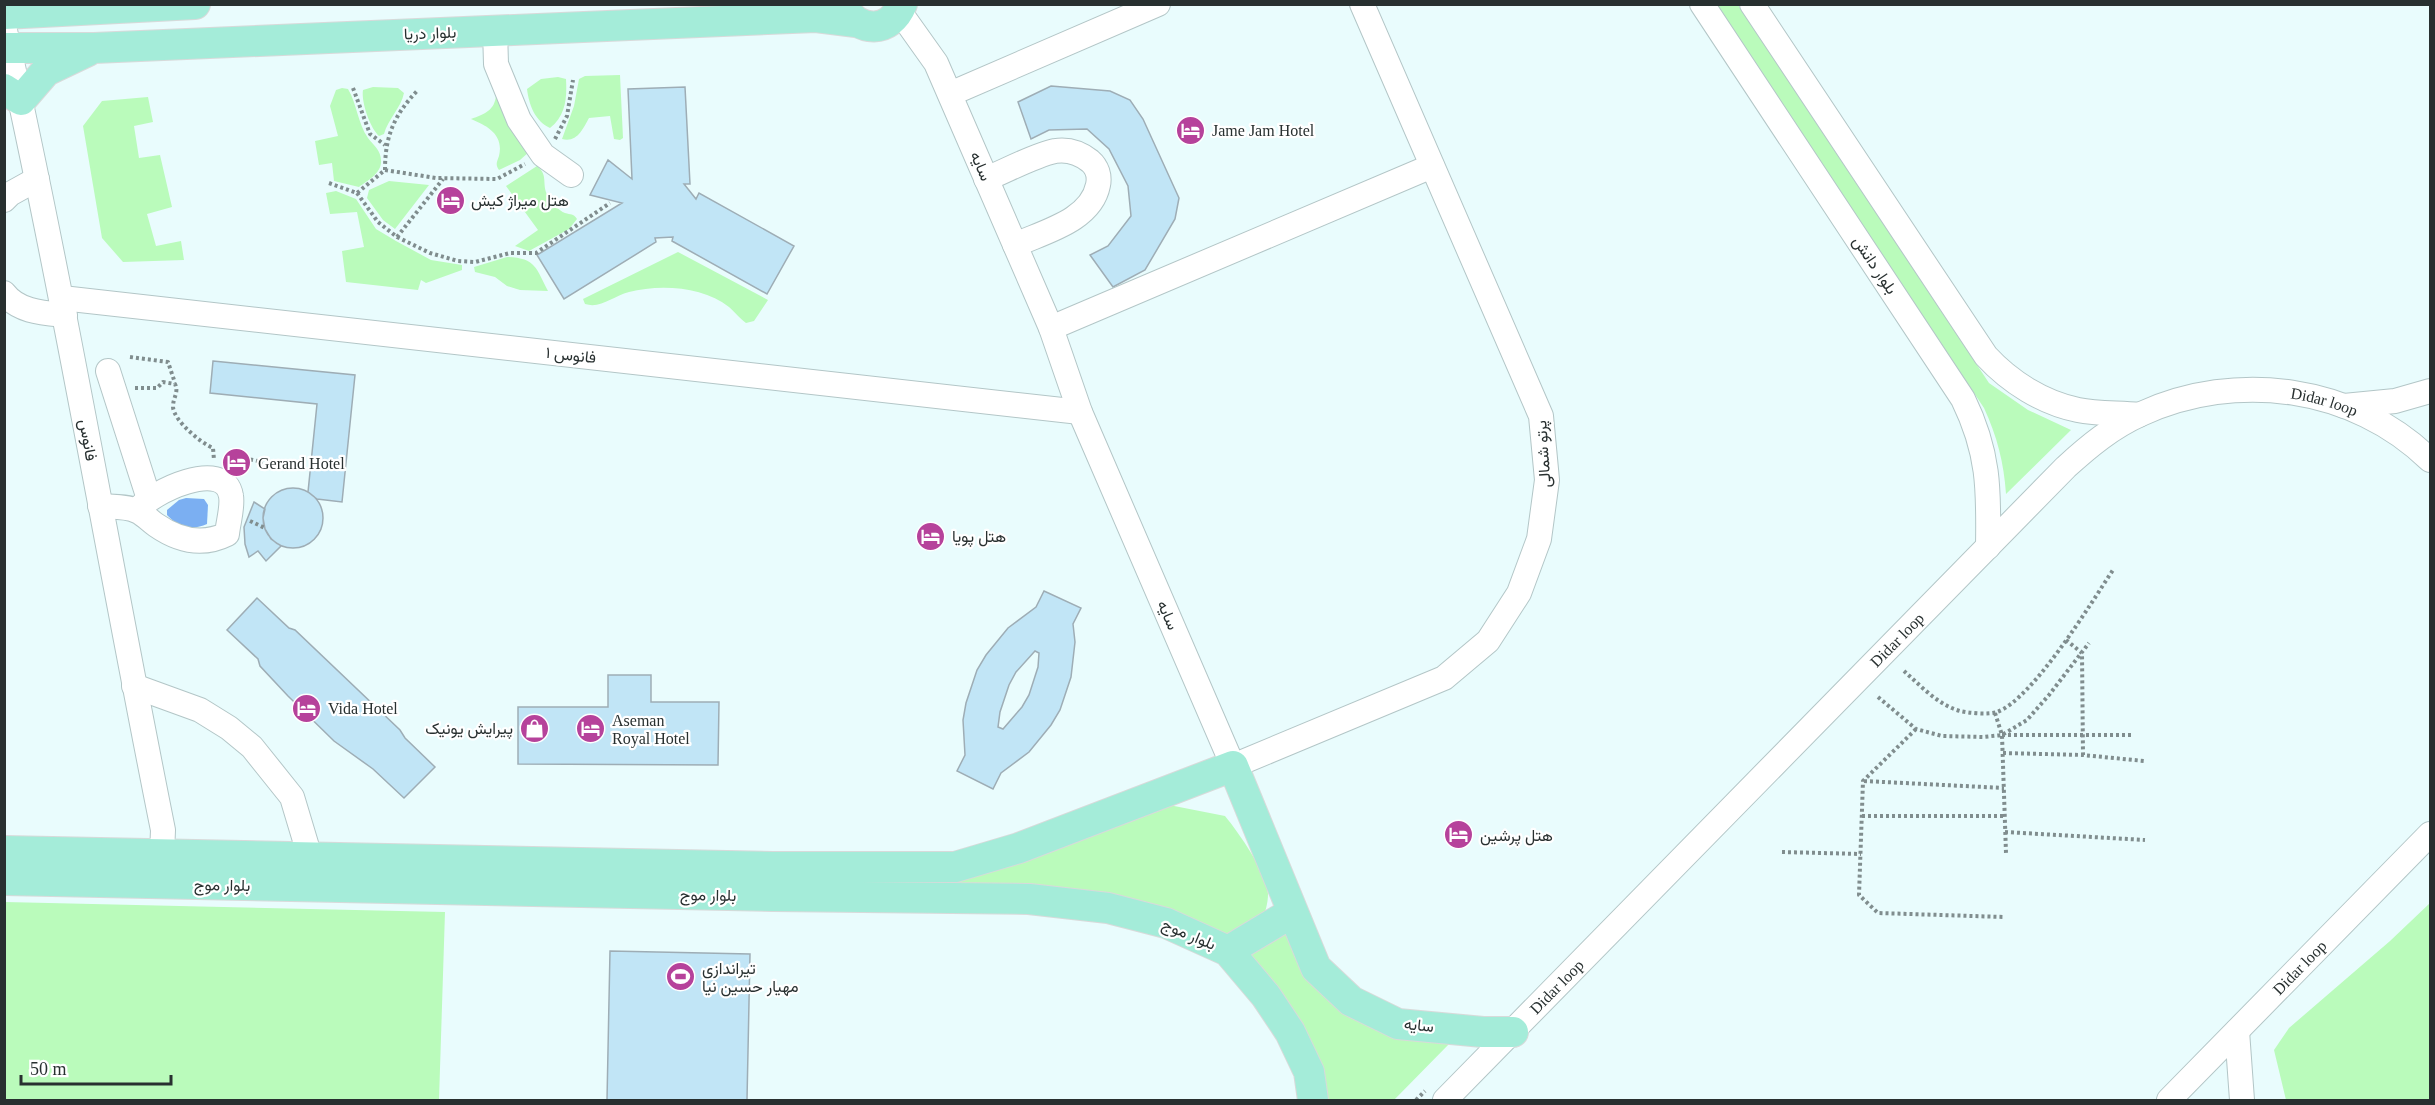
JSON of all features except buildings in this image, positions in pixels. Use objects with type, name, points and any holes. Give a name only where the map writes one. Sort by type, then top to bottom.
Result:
[{"type":"main road","points":[[4,14],[85,7],[195,4]]},
{"type":"main road","name":"بلوار دریا","points":[[6,41],[94,48],[849,13],[875,27],[893,19],[901,8]]},
{"type":"main road","points":[[13,95],[46,71],[94,48]]},
{"type":"main road","name":"بلوار موج","points":[[4,880],[310,857],[773,867],[955,867],[1019,848],[1233,766]]},
{"type":"main road","name":"سایه","points":[[1233,766],[1316,968],[1352,1001],[1398,1024],[1483,1032],[1513,1032]]},
{"type":"main road","name":"بلوار موج","points":[[4,851],[161,869],[773,896],[1029,899],[1108,908],[1166,923],[1228,951],[1266,996],[1290,1032],[1309,1072],[1313,1101]]},
{"type":"main road","points":[[773,867],[773,896]]},
{"type":"main road","points":[[1228,951],[1293,912]]},
{"type":"street","points":[[950,94],[1158,4]]},
{"type":"street","name":"پرتو شمالی","points":[[1233,766],[1444,678],[1488,641],[1519,593],[1539,539],[1548,480],[1542,416],[1362,4]]},
{"type":"street","name":"بلوار دانش","points":[[1702,4],[1963,399],[1977,430],[1986,462],[1989,495],[1988,547]]},
{"type":"street","points":[[1752,4],[1986,356],[1999,371],[2024,388],[2057,404],[2079,410],[2139,414]]},
{"type":"street","name":"سایه","points":[[901,8],[936,63],[950,94],[1051,328],[1080,412],[1233,766]]},
{"type":"street","points":[[495,30],[496,64],[519,120],[543,155],[571,175]]},
{"type":"street","name":"فانوس","points":[[6,41],[13,95],[37,179],[63,307],[163,830],[161,869]]},
{"type":"street","points":[[986,179],[1055,151],[1074,151],[1095,166],[1099,179],[1097,192],[1075,218],[1015,245]]},
{"type":"street","points":[[1051,328],[1432,166]]},
{"type":"street","points":[[4,200],[10,194],[37,179]]},
{"type":"street","name":"فانوس ۱","points":[[4,293],[8,298],[33,312],[63,307],[1080,412]]},
{"type":"street","points":[[100,506],[143,505],[109,378]]},
{"type":"street","name":"Didar loop","points":[[1445,1101],[2088,446],[2139,414],[2196,395],[2236,390],[2286,391],[2316,397],[2372,418],[2398,434],[2430,460]]},
{"type":"street","points":[[2344,406],[2395,401],[2430,391]]},
{"type":"street","points":[[134,686],[200,710],[229,728],[252,747],[292,797],[310,857]]},
{"type":"street","name":"Didar loop","points":[[2169,1101],[2430,834]]},
{"type":"street","points":[[2237,1031],[2242,1101]]},
{"type":"path","points":[[357,193],[385,170],[443,178],[497,179],[543,155],[558,135],[567,116],[573,80]]},
{"type":"path","points":[[354,88],[370,134],[385,145]]},
{"type":"path","points":[[385,170],[385,145],[406,103],[418,90]]},
{"type":"path","points":[[397,237],[443,178]]},
{"type":"path","points":[[329,183],[357,193],[378,222],[397,237],[430,254],[458,261],[475,262],[510,254],[536,254],[610,203]]},
{"type":"path","points":[[130,357],[168,362],[178,391],[173,408],[176,417],[196,438],[213,448],[214,462]]},
{"type":"path","points":[[109,378],[146,389],[158,388],[163,382],[175,384]]},
{"type":"path","points":[[1904,671],[1940,702],[1961,711],[1995,713],[2008,706],[2029,686],[2066,640],[2113,570]]},
{"type":"path","points":[[2066,640],[2082,653]]},
{"type":"path","points":[[2002,735],[2027,720],[2089,643]]},
{"type":"path","points":[[2082,653],[2083,755]]},
{"type":"path","points":[[1878,697],[1916,729],[1942,736],[2133,735]]},
{"type":"path","points":[[1995,713],[2002,735],[2006,853]]},
{"type":"path","points":[[1916,729],[1863,781],[1859,895],[1878,913],[2004,917]]},
{"type":"path","points":[[2003,753],[2083,755],[2144,760]]},
{"type":"path","points":[[1863,781],[2004,788]]},
{"type":"path","points":[[1862,816],[2005,816]]},
{"type":"path","points":[[2005,832],[2145,840]]},
{"type":"path","points":[[1782,852],[1861,854]]},
{"type":"green space","points":[[1716,5],[1738,5],[1989,383],[2028,410],[2071,430],[2006,494],[1999,450],[1984,408]]},
{"type":"green space","points":[[620,75],[623,138],[614,139],[610,116],[589,118],[576,137],[562,139],[574,106],[579,79],[585,76]]},
{"type":"green space","points":[[558,77],[566,79],[566,99],[559,118],[550,128],[540,121],[534,112],[527,89],[541,79]]},
{"type":"green space","points":[[373,87],[398,88],[404,93],[384,134],[379,136],[369,121],[363,101],[363,90]]},
{"type":"green space","points":[[348,89],[365,132],[381,159],[376,174],[359,187],[334,181],[332,163],[319,165],[315,141],[338,136],[330,106],[336,90]]},
{"type":"green space","points":[[496,95],[529,152],[520,160],[499,170],[497,163],[500,149],[497,137],[489,128],[471,119],[488,111],[494,104]]},
{"type":"green space","points":[[148,97],[153,122],[134,126],[139,158],[160,155],[172,207],[147,214],[156,246],[181,241],[184,260],[123,262],[102,238],[83,126],[102,101]]},
{"type":"green space","points":[[537,166],[543,173],[546,192],[551,201],[560,210],[577,219],[569,229],[529,251],[515,246],[538,230],[506,186]]},
{"type":"green space","points":[[389,181],[429,185],[395,229],[383,220],[367,198],[369,190]]},
{"type":"green space","points":[[336,191],[356,199],[376,229],[431,260],[462,265],[462,270],[426,283],[421,280],[418,290],[346,282],[342,251],[364,247],[357,212],[330,214],[326,193]]},
{"type":"green space","points":[[678,252],[768,300],[754,321],[746,323],[729,307],[707,295],[680,289],[641,289],[596,305],[585,304],[583,299]]},
{"type":"green space","points":[[507,257],[530,262],[548,291],[520,290],[507,286],[495,277],[475,272],[474,267]]},
{"type":"green space","points":[[1164,804],[1225,816],[1263,875],[1268,894],[1262,922],[1232,936],[840,887],[942,881]]},
{"type":"green space","points":[[5,902],[445,912],[439,1100],[5,1100]]},
{"type":"green space","points":[[2430,903],[2430,1100],[2286,1100],[2274,1050],[2289,1028],[2390,941]]},
{"type":"green space","points":[[1281,925],[1308,971],[1450,1043],[1394,1100],[1321,1100],[1237,955]]},
{"type":"water","points":[[204,499],[208,505],[207,524],[186,527],[167,515],[167,510],[179,500]]},
{"type":"place","name":"Jame Jam Hotel","points":[[1191,130]]},
{"type":"place","name":"هتل میراژ کیش","points":[[450,200]]},
{"type":"place","name":"Gerand Hotel","points":[[237,463]]},
{"type":"place","name":"هتل پویا","points":[[931,536]]},
{"type":"place","name":"Vida Hotel","points":[[307,708]]},
{"type":"place","name":"پیرایش یونیک","points":[[534,728]]},
{"type":"place","name":"Aseman Royal Hotel","points":[[591,729]]},
{"type":"place","name":"هتل پرشین","points":[[1459,835]]},
{"type":"place","name":"تیراندازی مهیار حسین نیا","points":[[681,977]]}]
